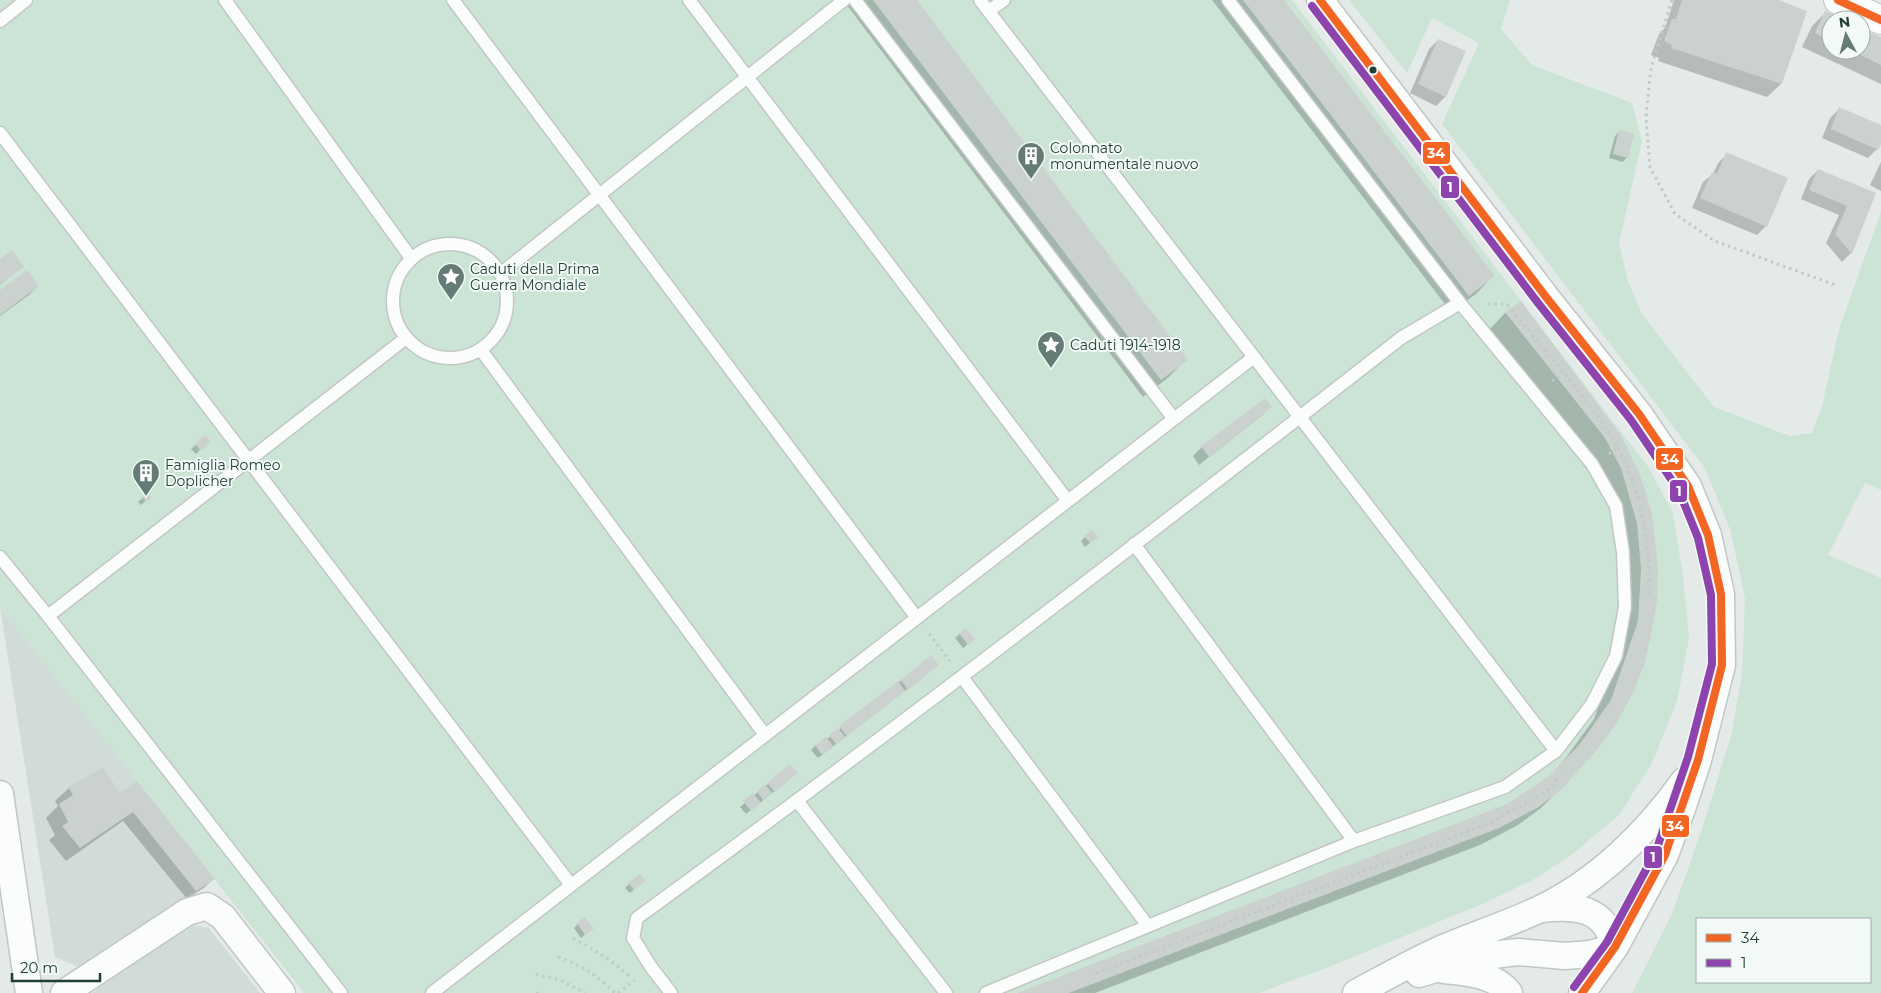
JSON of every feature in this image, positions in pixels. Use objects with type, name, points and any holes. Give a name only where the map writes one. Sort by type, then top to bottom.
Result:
[{"type":"street","points":[[1320,0],[1546,297],[1639,414],[1688,486],[1708,535],[1722,594],[1722,665],[1698,760],[1665,855],[1615,946],[1582,993]]},
{"type":"street","points":[[1838,0],[1881,20]]},
{"type":"street","points":[[1356,993],[1439,950],[1541,909],[1586,881],[1621,853],[1654,821],[1698,760]]},
{"type":"street","points":[[0,794],[29,993]]},
{"type":"street","points":[[64,993],[187,912],[207,906],[223,917],[282,993]]},
{"type":"street","points":[[1541,909],[1566,906],[1586,910],[1605,923],[1612,935],[1615,946]]},
{"type":"street","points":[[1356,993],[1475,957],[1518,952],[1565,956],[1590,954],[1615,946]]},
{"type":"street","points":[[1436,970],[1475,973],[1504,986],[1509,993]]},
{"type":"lane","points":[[0,21],[26,0]]},
{"type":"lane","points":[[225,0],[412,258]]},
{"type":"lane","points":[[453,0],[917,618]]},
{"type":"lane","points":[[689,0],[1068,501]]},
{"type":"lane","points":[[500,274],[844,0]]},
{"type":"lane","points":[[856,0],[1174,419]]},
{"type":"lane","points":[[980,0],[1556,750]]},
{"type":"lane","points":[[989,11],[1004,0]]},
{"type":"lane","points":[[986,993],[1354,841],[1505,787],[1556,750],[1592,704],[1616,656],[1625,607],[1623,552],[1616,506],[1592,464],[1461,304],[1228,0]]},
{"type":"lane","points":[[0,134],[571,885]]},
{"type":"lane","points":[[450,244],[461,245],[480,252],[488,258],[500,274],[507,294],[507,311],[500,330],[481,350],[461,357],[441,358],[420,350],[406,338],[398,327],[392,303],[393,292],[400,273],[412,258],[430,247],[450,244]]},
{"type":"lane","points":[[671,993],[651,967],[633,938],[637,918],[798,802],[962,678],[1402,338],[1461,304]]},
{"type":"lane","points":[[48,616],[406,338]]},
{"type":"lane","points":[[481,350],[765,735]]},
{"type":"lane","points":[[432,993],[1254,357]]},
{"type":"lane","points":[[1134,544],[1354,841]]},
{"type":"lane","points":[[0,557],[48,616],[340,993]]},
{"type":"lane","points":[[962,678],[1148,926]]},
{"type":"lane","points":[[798,802],[946,993]]},
{"type":"path","points":[[1672,0],[1651,68],[1646,117],[1650,167],[1675,214],[1715,241],[1838,286]]},
{"type":"path","points":[[1461,304],[1507,304],[1596,412],[1619,447],[1634,483],[1646,532],[1650,583],[1647,602]]},
{"type":"path","points":[[917,618],[962,678]]},
{"type":"path","points":[[1093,974],[1490,823],[1544,793],[1568,770]]},
{"type":"path","points":[[573,938],[621,968],[638,987]]},
{"type":"path","points":[[558,957],[581,966],[600,978],[615,993]]},
{"type":"path","points":[[536,974],[562,980],[585,993]]},
{"type":"shaded area","points":[[0,607],[215,879],[79,967],[55,957]]},
{"type":"shaded area","points":[[194,925],[209,928],[260,993],[92,993],[137,960]]},
{"type":"green space","points":[[0,0],[1292,0],[1647,465],[1673,513],[1683,577],[1689,638],[1677,701],[1652,763],[1619,815],[1570,856],[1533,880],[1480,905],[1331,966],[1259,993],[304,993],[0,607]]},
{"type":"green space","points":[[1349,0],[1510,0],[1501,29],[1532,65],[1632,103],[1642,141],[1619,243],[1628,281],[1642,314],[1714,407],[1790,436],[1812,433],[1822,406],[1839,329],[1881,212],[1881,490],[1865,483],[1828,555],[1881,578],[1881,993],[1632,993],[1672,914],[1703,826],[1731,736],[1742,675],[1745,599],[1731,532],[1705,468],[1442,124],[1479,43],[1432,18],[1407,73]]},
{"type":"building","name":"Colonnato monumentale nuovo","points":[[873,0],[917,0],[1188,360],[1161,380]]},
{"type":"building","points":[[1243,0],[1284,0],[1495,276],[1469,296]]},
{"type":"building","points":[[1682,0],[1779,0],[1807,11],[1782,84],[1671,48],[1672,45],[1664,41],[1672,19],[1676,19]]},
{"type":"building","points":[[1821,20],[1821,36],[1815,33]]},
{"type":"building","points":[[1871,32],[1881,37],[1881,65],[1871,60]]},
{"type":"building","points":[[1438,39],[1466,51],[1446,97],[1418,84]]},
{"type":"building","points":[[1839,107],[1881,125],[1881,144],[1878,150],[1831,129]]},
{"type":"building","points":[[1619,130],[1634,134],[1628,158],[1613,154]]},
{"type":"building","points":[[1726,152],[1788,178],[1767,227],[1700,198],[1712,172],[1717,174]]},
{"type":"building","points":[[1818,169],[1876,193],[1852,254],[1835,234],[1847,206],[1809,190]]},
{"type":"building","points":[[12,250],[24,267],[0,284],[0,259]]},
{"type":"building","points":[[27,270],[39,286],[0,315],[0,290]]},
{"type":"building","points":[[1521,301],[1620,434],[1639,472],[1652,513],[1658,569],[1657,601],[1644,665],[1633,693],[1615,726],[1596,751],[1560,791],[1537,808],[1499,828],[1069,993],[1017,993],[1507,804],[1549,776],[1580,744],[1611,700],[1638,621],[1641,569],[1637,523],[1621,468],[1605,438],[1505,312]]},
{"type":"building","points":[[1265,398],[1272,407],[1209,457],[1201,446]]},
{"type":"building","points":[[205,435],[211,441],[201,451],[195,444]]},
{"type":"building","name":"Famiglia Romeo Doplicher","points":[[147,493],[151,498],[146,502],[142,497]]},
{"type":"building","points":[[1092,530],[1098,537],[1090,543],[1084,536]]},
{"type":"building","points":[[966,628],[975,639],[968,645],[959,633]]},
{"type":"building","points":[[931,655],[939,665],[908,690],[901,680]]},
{"type":"building","points":[[898,681],[905,691],[847,736],[839,726]]},
{"type":"building","points":[[838,728],[845,737],[836,744],[829,735]]},
{"type":"building","points":[[826,737],[833,746],[822,755],[815,745]]},
{"type":"building","points":[[790,764],[798,773],[775,792],[767,783]]},
{"type":"building","points":[[103,767],[120,793],[137,781],[215,879],[196,891],[133,812],[80,848],[62,826],[68,822],[59,804],[73,795],[68,787]]},
{"type":"building","points":[[765,784],[772,793],[763,800],[757,791]]},
{"type":"building","points":[[753,793],[761,803],[751,811],[743,801]]},
{"type":"building","points":[[640,874],[646,881],[634,890],[628,883]]},
{"type":"building","points":[[585,917],[594,929],[585,935],[577,923]]},
{"type":"transit line","name":"34","points":[[1320,0],[1546,297],[1639,414],[1688,486],[1708,535],[1721,594],[1722,665],[1698,760],[1665,855],[1615,947],[1582,993]]},
{"type":"transit line","name":"34","points":[[1838,0],[1881,20]]},
{"type":"transit line","name":"1","points":[[1312,6],[1538,303],[1631,420],[1679,491],[1698,538],[1711,595],[1712,664],[1688,757],[1656,851],[1607,942],[1574,987]]},
{"type":"place","name":"Colonnato monumentale nuovo","points":[[1031,180]]},
{"type":"place","name":"Caduti della Prima Guerra Mondiale","points":[[451,301]]},
{"type":"place","name":"Caduti 1914-1918","points":[[1051,369]]},
{"type":"place","name":"Famiglia Romeo Doplicher","points":[[146,497]]}]
